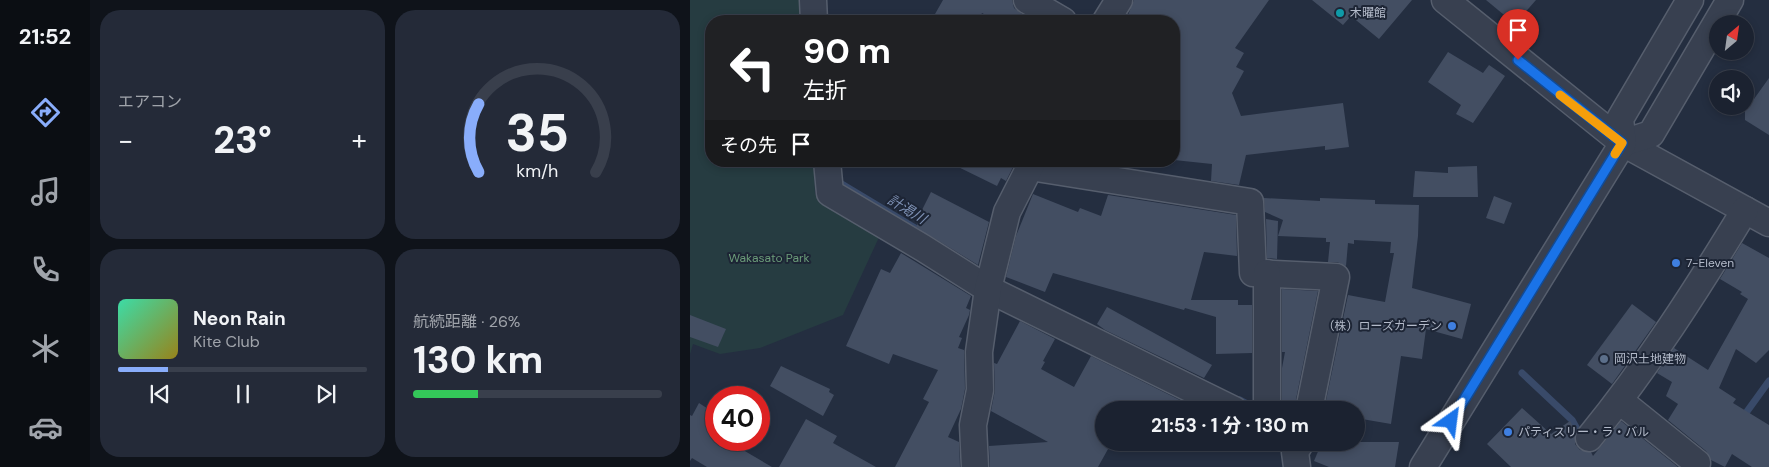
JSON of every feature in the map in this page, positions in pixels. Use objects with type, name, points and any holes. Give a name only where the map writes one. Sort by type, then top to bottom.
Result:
[{"type":"street","points":[[813,0],[814,15]]},
{"type":"street","points":[[1027,0],[1053,15]]},
{"type":"street","points":[[1110,15],[1119,0]]},
{"type":"street","points":[[1445,0],[1622,143],[1769,223]]},
{"type":"street","points":[[1424,467],[1622,143],[1620,119],[1690,0]]},
{"type":"street","points":[[1622,143],[1650,134],[1730,0]]},
{"type":"street","points":[[828,167],[830,193],[988,289],[1216,401]]},
{"type":"street","points":[[975,467],[973,425],[980,390],[979,352],[988,289],[1007,212],[1030,167]]},
{"type":"street","points":[[1049,167],[1250,202],[1253,273],[1336,277],[1311,401]]},
{"type":"street","points":[[1589,438],[1620,401],[1677,321],[1745,210]]},
{"type":"street","points":[[1266,401],[1267,273]]},
{"type":"street","points":[[1620,401],[1697,463]]},
{"type":"street","points":[[1296,451],[1296,467]]},
{"type":"green space","name":"Wakasato Park","points":[[690,0],[808,0],[809,15],[705,15],[705,167],[814,167],[815,194],[881,233],[843,315],[760,348],[720,354],[693,344],[690,354]]},
{"type":"building","points":[[943,0],[1012,0],[1014,8],[1023,15],[986,15],[982,13],[981,15],[934,15]]},
{"type":"building","points":[[1134,0],[1269,0],[1235,48],[1244,53],[1236,67],[1244,71],[1232,93],[1241,116],[1343,103],[1349,147],[1325,150],[1325,146],[1246,155],[1239,185],[1211,181],[1212,164],[1180,161],[1180,15],[1128,15]]},
{"type":"building","points":[[1312,0],[1412,0],[1379,39],[1351,16],[1343,25]]},
{"type":"building","points":[[1486,0],[1536,0],[1515,24]]},
{"type":"building","points":[[1448,52],[1483,73],[1489,65],[1505,76],[1473,123],[1456,114],[1461,105],[1428,82]]},
{"type":"building","points":[[1769,78],[1769,135],[1745,120],[1745,115],[1754,115],[1754,99]]},
{"type":"building","points":[[1477,166],[1478,197],[1413,197],[1415,171],[1448,173],[1448,167]]},
{"type":"building","points":[[958,167],[1013,167],[1006,181],[1001,178],[997,186]]},
{"type":"building","points":[[931,192],[989,222],[978,265],[916,227],[918,223],[916,222]]},
{"type":"building","points":[[1033,194],[1078,212],[1080,208],[1101,216],[1108,195],[1236,215],[1237,256],[1204,252],[1191,300],[1238,300],[1238,305],[1252,305],[1252,353],[1216,354],[1216,317],[1185,308],[1184,310],[1053,273],[1045,292],[1006,277],[1016,236]]},
{"type":"building","points":[[1494,196],[1512,203],[1504,224],[1486,218]]},
{"type":"building","points":[[1264,198],[1320,201],[1320,198],[1375,200],[1375,204],[1419,205],[1418,236],[1412,288],[1471,304],[1462,339],[1426,329],[1422,359],[1401,356],[1391,424],[1365,420],[1365,401],[1326,401],[1348,295],[1385,302],[1394,253],[1390,253],[1391,242],[1354,240],[1354,244],[1348,243],[1346,266],[1337,262],[1328,262],[1330,242],[1326,242],[1326,238],[1278,236],[1283,220],[1265,212]]},
{"type":"building","points":[[1266,219],[1278,221],[1277,259],[1267,258]]},
{"type":"building","points":[[1742,243],[1769,258],[1769,350],[1756,363],[1736,349],[1719,388],[1736,399],[1733,403],[1769,425],[1769,467],[1752,467],[1732,454],[1725,467],[1711,460],[1706,451],[1668,420],[1678,404],[1666,396],[1672,382],[1657,373],[1674,348],[1708,370],[1748,299],[1740,294],[1742,292],[1720,279]]},
{"type":"building","points":[[901,253],[971,296],[966,308],[970,310],[969,315],[959,337],[962,338],[958,348],[964,350],[965,389],[961,409],[948,437],[959,442],[960,467],[895,467],[929,402],[923,399],[938,370],[893,354],[889,364],[846,346],[881,269],[890,273]]},
{"type":"building","points":[[1282,289],[1318,291],[1296,401],[1282,401],[1282,368],[1285,352],[1282,352]]},
{"type":"building","points":[[1632,304],[1656,322],[1612,384],[1587,365]]},
{"type":"building","points":[[1107,307],[1212,365],[1204,378],[1105,330],[1097,324]]},
{"type":"building","points":[[690,315],[726,329],[718,347],[690,337]]},
{"type":"building","points":[[1020,321],[1055,339],[1043,361],[1045,362],[1041,369],[1074,387],[1091,356],[1182,401],[1095,401],[1095,451],[1107,451],[1098,467],[990,467],[989,446],[1048,442],[991,411],[995,390],[994,363],[997,364]]},
{"type":"building","points":[[781,366],[830,389],[829,392],[834,395],[823,416],[770,386]]},
{"type":"building","points":[[699,403],[705,407],[705,451],[745,451],[772,467],[707,467],[692,458],[690,461],[690,415],[692,416]]},
{"type":"building","points":[[1522,408],[1551,434],[1570,421],[1576,431],[1575,444],[1580,450],[1591,452],[1593,456],[1621,421],[1678,467],[1511,467],[1487,444]]},
{"type":"building","points":[[806,419],[837,436],[833,443],[876,467],[779,467]]},
{"type":"building","points":[[1365,442],[1399,442],[1395,467],[1329,467],[1314,461],[1318,451],[1365,451]]},
{"type":"waterway","name":"計渇川","points":[[837,179],[840,183],[925,234]]},
{"type":"waterway","points":[[1522,373],[1572,420],[1582,438]]},
{"type":"waterway","points":[[1743,417],[1769,381]]},
{"type":"slow traffic","points":[[1560,95],[1622,143],[1615,154]]},
{"type":"place","name":"木曜館","points":[[1340,13]]},
{"type":"place","name":"7-Eleven","points":[[1676,263]]},
{"type":"place","name":"（株）ローズガーデン","points":[[1452,326]]},
{"type":"place","name":"岡沢土地建物","points":[[1604,359]]},
{"type":"place","name":"パティスリー・ラ・バル","points":[[1508,432]]},
{"type":"route","points":[[1451,421],[1622,143],[1518,60]]}]
